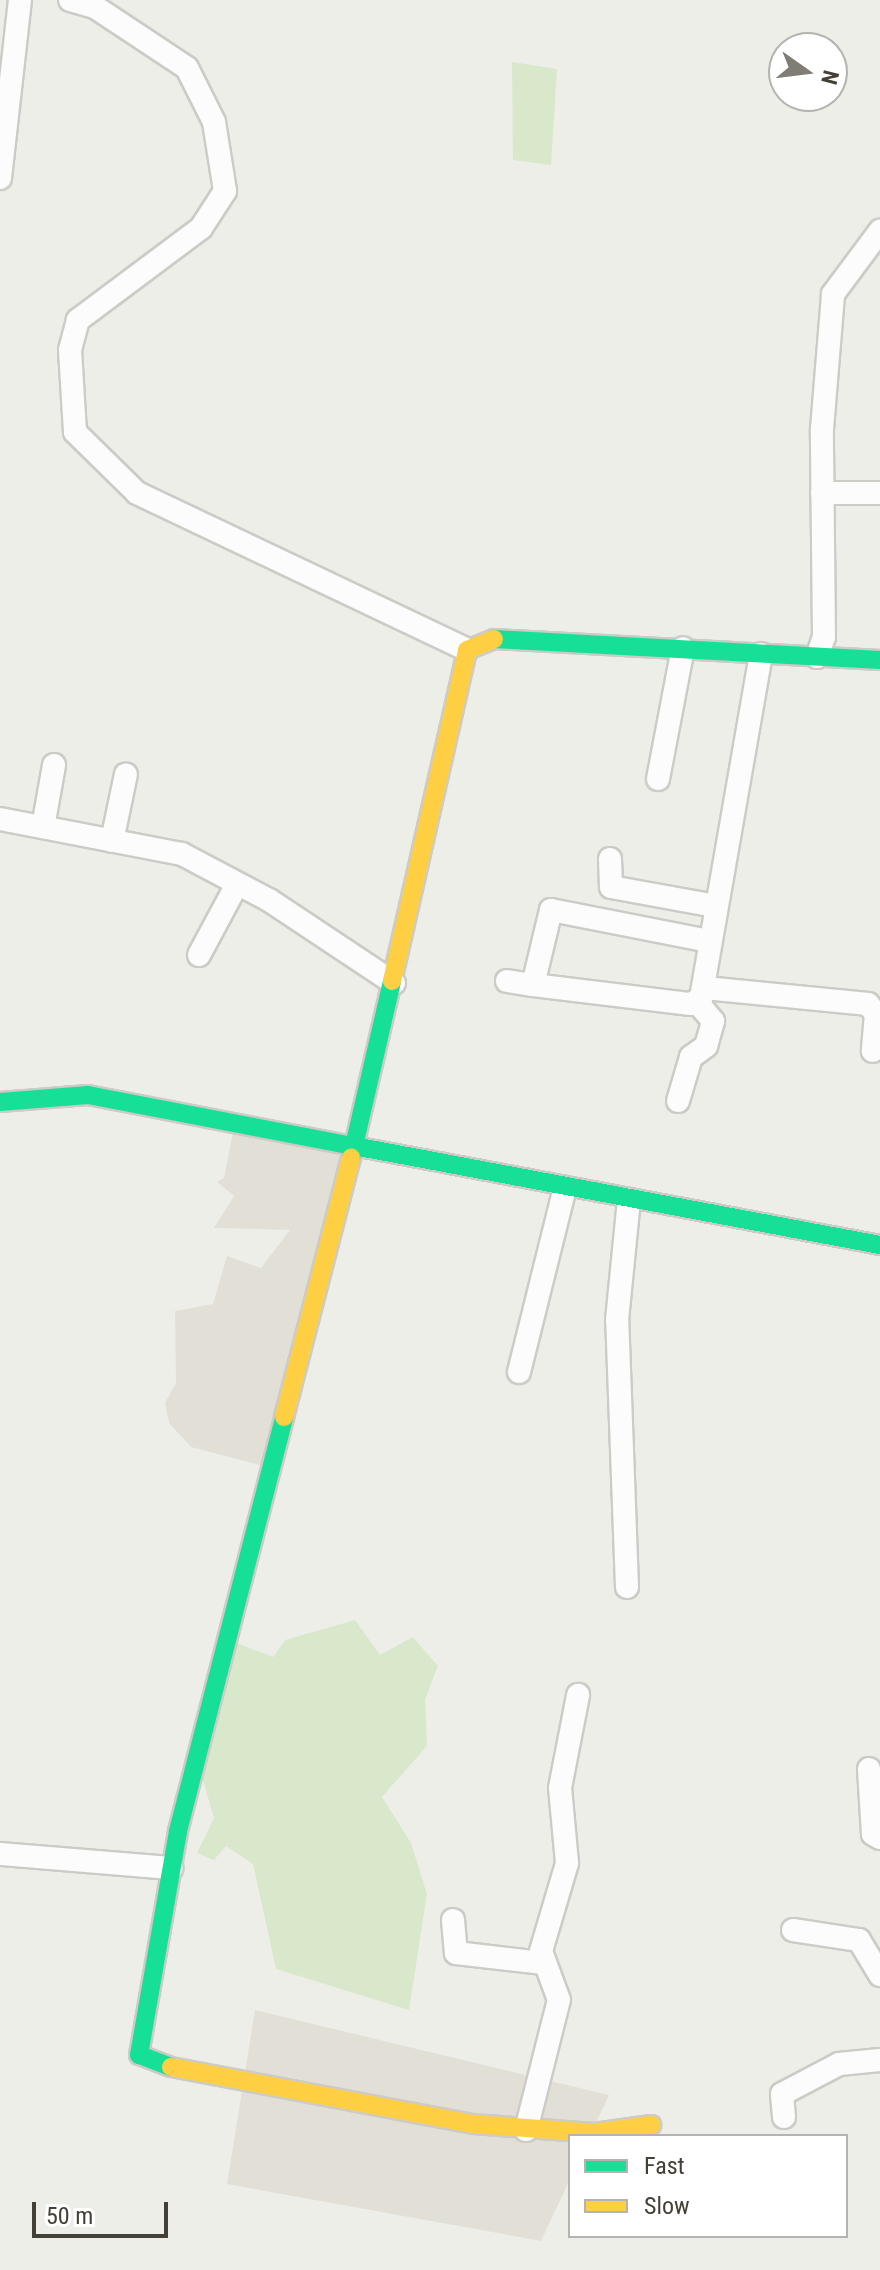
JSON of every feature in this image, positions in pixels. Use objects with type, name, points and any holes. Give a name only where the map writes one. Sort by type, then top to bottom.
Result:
[{"type":"street","points":[[70,0],[97,4],[163,49],[198,83],[223,153],[225,191],[191,237],[78,320],[70,350],[75,432],[137,493],[467,650],[492,639],[880,660]]},
{"type":"street","points":[[0,178],[19,4]]},
{"type":"street","points":[[817,657],[824,637],[822,493],[833,294],[880,231]]},
{"type":"street","points":[[822,493],[880,493]]},
{"type":"street","points":[[658,779],[683,648]]},
{"type":"street","points":[[467,650],[394,983],[171,1868],[138,2039],[144,2060],[526,2130],[594,2133],[651,2125]]},
{"type":"street","points":[[678,1101],[691,1057],[706,1046],[713,1021],[701,995],[761,654]]},
{"type":"street","points":[[43,827],[54,765]]},
{"type":"street","points":[[112,841],[126,774]]},
{"type":"street","points":[[0,819],[182,854],[237,884],[394,983]]},
{"type":"street","points":[[610,859],[611,887],[716,906]]},
{"type":"street","points":[[199,955],[237,884]]},
{"type":"street","points":[[533,985],[551,910],[709,941]]},
{"type":"street","points":[[507,981],[868,1004],[876,1014],[873,1051]]},
{"type":"street","points":[[0,1102],[88,1095],[565,1188],[880,1245]]},
{"type":"street","points":[[519,1372],[565,1188]]},
{"type":"street","points":[[627,1587],[617,1320],[629,1200]]},
{"type":"street","points":[[526,2130],[559,2000],[543,1963],[568,1855],[560,1788],[578,1695]]},
{"type":"street","points":[[869,1769],[873,1834],[880,1838]]},
{"type":"street","points":[[0,1854],[171,1868]]},
{"type":"street","points":[[453,1920],[456,1953],[543,1963]]},
{"type":"street","points":[[793,1930],[859,1940],[880,1975]]},
{"type":"street","points":[[784,2117],[782,2094],[839,2064],[880,2060]]},
{"type":"shaded area","points":[[234,1127],[347,1150],[267,1467],[191,1447],[169,1423],[165,1403],[176,1383],[175,1311],[213,1304],[227,1256],[261,1268],[290,1230],[214,1228],[234,1196],[217,1182],[224,1178]]},
{"type":"shaded area","points":[[255,2010],[609,2095],[591,2134],[568,2134],[568,2183],[541,2241],[227,2184]]},
{"type":"green space","points":[[512,62],[557,69],[551,165],[513,160]]},
{"type":"green space","points":[[355,1620],[380,1655],[413,1637],[438,1666],[425,1700],[427,1746],[382,1797],[411,1843],[427,1894],[409,2010],[276,1969],[253,1864],[226,1846],[214,1860],[197,1853],[214,1818],[202,1777],[237,1643],[273,1657],[285,1640]]},
{"type":"traffic: fast","points":[[494,639],[880,660]]},
{"type":"traffic: fast","points":[[0,1102],[88,1095],[354,1146],[392,981]]},
{"type":"traffic: fast","points":[[351,1158],[354,1146],[880,1245]]},
{"type":"traffic: fast","points":[[171,2067],[139,2055],[178,1831],[284,1417]]},
{"type":"traffic: slow","points":[[392,981],[467,650],[494,639]]},
{"type":"traffic: slow","points":[[284,1417],[351,1158]]},
{"type":"traffic: slow","points":[[171,2067],[473,2124],[594,2133],[651,2125]]}]
